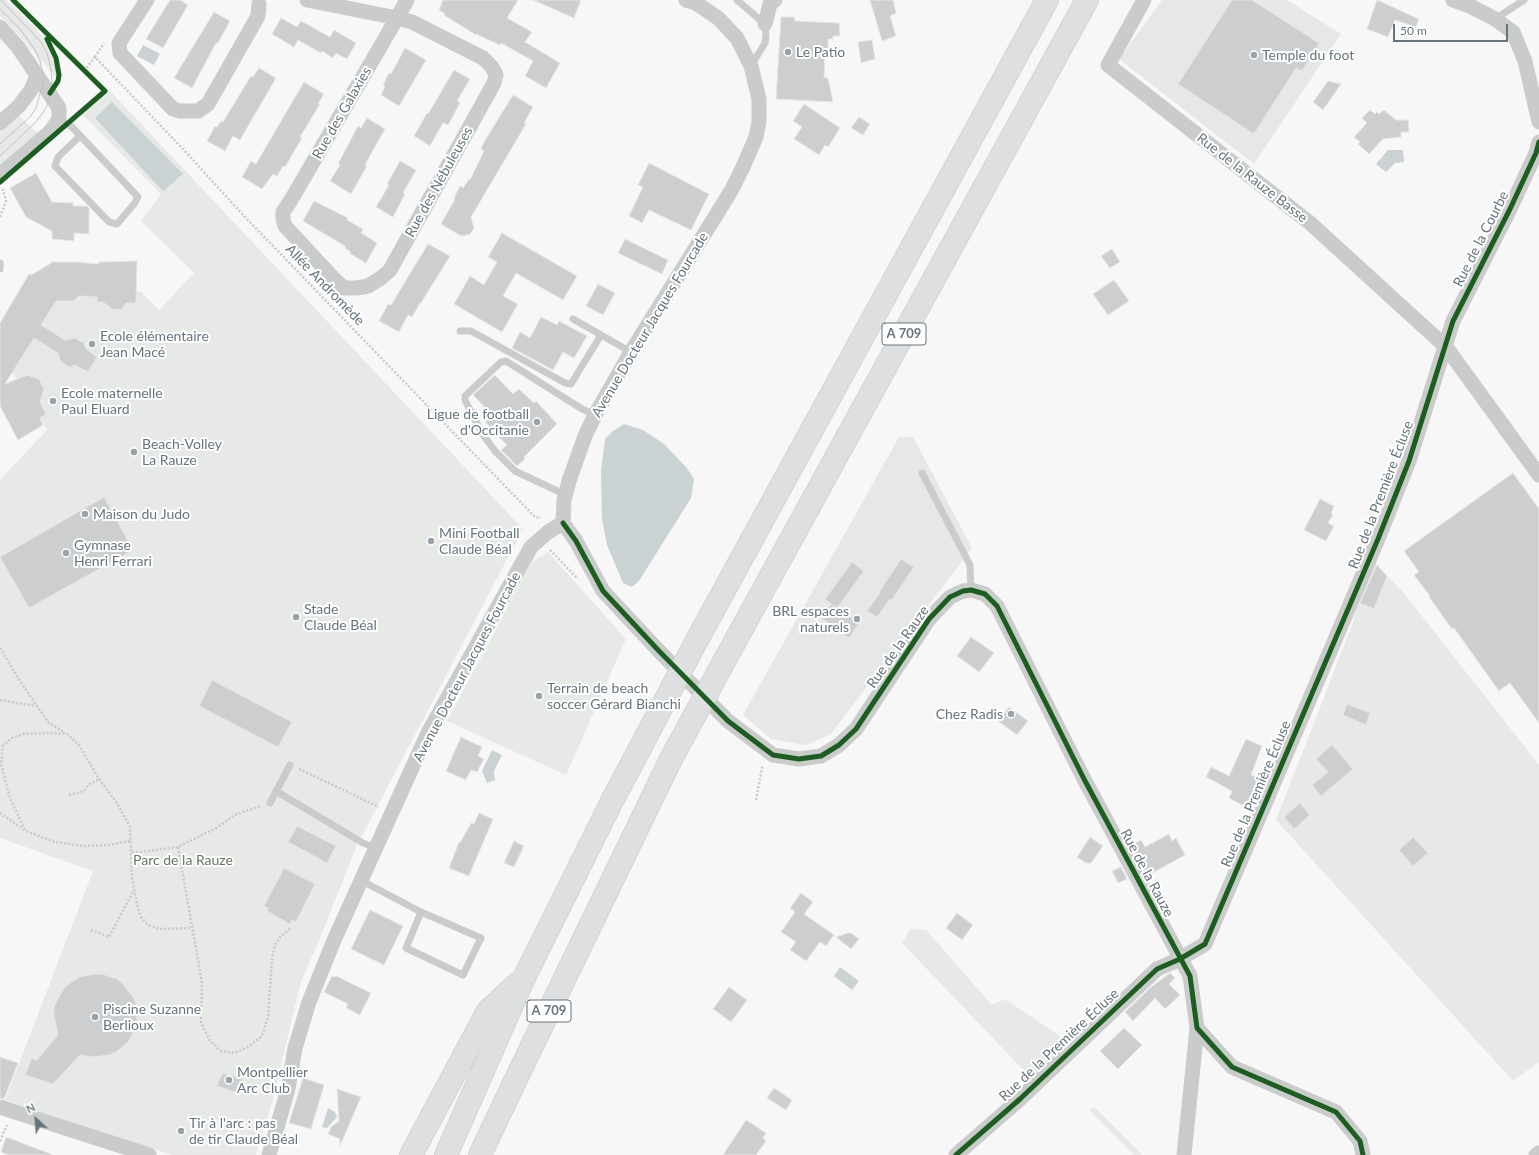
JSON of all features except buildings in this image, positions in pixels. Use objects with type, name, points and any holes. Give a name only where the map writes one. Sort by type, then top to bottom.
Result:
[{"type":"highway","name":"A 709","points":[[446,1155],[523,980],[613,799],[697,640],[1047,0]]},
{"type":"highway","name":"A 709","points":[[480,1155],[522,1065],[671,759],[1087,0]]},
{"type":"highway","points":[[411,1155],[488,1011],[523,980]]},
{"type":"street","points":[[146,0],[120,43],[120,54],[173,109],[180,111],[198,111],[208,104],[258,16],[258,1]]},
{"type":"street","points":[[307,0],[397,18]]},
{"type":"street","name":"Rue des Galaxies","points":[[285,226],[283,212],[407,0]]},
{"type":"street","points":[[765,24],[770,4],[775,0]]},
{"type":"street","name":"Rue de la Rauze Basse","points":[[1144,0],[1108,65],[1310,223],[1446,346]]},
{"type":"street","points":[[1453,0],[1472,7],[1495,19],[1513,32],[1525,61],[1539,122]]},
{"type":"street","name":"Avenue Docteur Jacques Fourcade","points":[[269,1155],[288,1089],[295,1048],[309,1002],[335,938],[427,735],[531,546],[548,532],[563,523],[564,500],[568,481],[595,415],[631,352],[731,190],[750,153],[756,137],[759,122],[759,99],[751,66],[737,38],[718,18],[694,1]]},
{"type":"street","name":"Rue des Nébuleuses","points":[[285,226],[336,282],[344,288],[368,286],[381,278],[390,270],[494,83],[496,75],[492,66],[483,58],[412,22],[397,18]]},
{"type":"street","points":[[0,27],[18,46],[60,108],[59,119],[47,135],[0,175]]},
{"type":"street","points":[[0,123],[19,106],[31,90],[37,76]]},
{"type":"street","name":"Rue de la Courbe","points":[[1446,346],[1453,321],[1510,210],[1536,153],[1539,142]]},
{"type":"street","points":[[1446,346],[1539,475]]},
{"type":"street","name":"Rue de la Première Écluse","points":[[956,1155],[1020,1099],[1157,969],[1180,959],[1205,944],[1407,468],[1446,346]]},
{"type":"street","name":"Rue de la Rauze","points":[[563,523],[576,541],[603,590],[659,651],[728,721],[773,754],[799,760],[821,756],[839,745],[856,729],[929,619],[950,596],[963,591],[971,590],[986,594],[997,606],[1084,779],[1190,976],[1197,1028],[1184,1155]]},
{"type":"street","points":[[1197,1028],[1232,1067],[1336,1112],[1360,1141],[1363,1155]]},
{"type":"street","points":[[0,1107],[149,1155]]},
{"type":"lane","points":[[737,0],[765,24],[765,43],[751,66]]},
{"type":"lane","points":[[1495,19],[1524,0]]},
{"type":"lane","points":[[59,119],[72,127],[138,197],[117,224],[109,222],[55,166],[58,157],[80,136]]},
{"type":"lane","points":[[0,263],[0,269]]},
{"type":"lane","points":[[573,319],[631,352]]},
{"type":"lane","points":[[460,331],[471,331],[565,383],[571,384],[601,335]]},
{"type":"lane","points":[[566,495],[515,471],[483,435],[465,400],[465,396],[501,362],[506,361],[582,409],[595,415]]},
{"type":"lane","points":[[922,473],[970,565],[971,590]]},
{"type":"lane","points":[[270,803],[290,765]]},
{"type":"lane","points":[[276,791],[363,843],[377,848]]},
{"type":"lane","points":[[362,881],[421,912],[481,938],[463,975],[406,948],[421,912]]},
{"type":"path","points":[[78,66],[89,76]]},
{"type":"path","points":[[548,548],[583,584]]},
{"type":"path","points":[[0,648],[36,706],[48,722],[67,734],[79,744],[99,779],[122,812],[130,827],[132,878],[141,917],[148,925],[160,929],[191,928]]},
{"type":"path","points":[[0,700],[36,706]]},
{"type":"path","points":[[25,830],[10,798],[1,764],[3,746],[12,738],[23,734],[67,734]]},
{"type":"path","points":[[756,800],[762,768],[760,763]]},
{"type":"path","points":[[290,765],[380,807]]},
{"type":"path","points":[[69,795],[84,791],[88,785],[99,779]]},
{"type":"path","points":[[132,853],[178,847],[216,828],[235,815],[270,803]]},
{"type":"path","points":[[0,813],[25,830],[55,842],[84,846],[108,845],[130,840]]},
{"type":"path","points":[[178,847],[191,917],[191,928],[199,960],[202,983],[200,1022],[210,1041],[221,1051],[234,1052],[248,1047],[262,1036],[268,1017],[272,959],[275,945],[281,936],[291,928]]},
{"type":"path","points":[[91,930],[109,937],[134,889]]},
{"type":"path","points":[[0,1141],[6,1125]]},
{"type":"shaded area","points":[[1162,0],[1287,0],[1341,34],[1254,164],[1119,59]]},
{"type":"shaded area","points":[[143,45],[160,54],[154,65],[137,56]]},
{"type":"shaded area","points":[[112,102],[183,174],[163,191],[95,118]]},
{"type":"shaded area","points":[[1388,150],[1403,150],[1404,162],[1395,163],[1386,172],[1376,164]]},
{"type":"shaded area","points":[[25,292],[141,292],[159,310],[48,431],[0,352]]},
{"type":"shaded area","points":[[624,424],[643,430],[664,444],[686,467],[694,479],[691,498],[639,581],[632,587],[623,583],[607,545],[602,519],[601,471],[605,439],[613,431]]},
{"type":"shaded area","points":[[899,437],[913,437],[972,548],[831,734],[806,745],[771,739],[743,715]]},
{"type":"shaded area","points":[[492,750],[502,755],[494,771],[495,780],[487,783],[482,771]]},
{"type":"shaded area","points":[[840,967],[859,981],[852,990],[834,976]]},
{"type":"shaded area","points":[[328,1108],[335,1112],[337,1117],[327,1128],[322,1127]]},
{"type":"green space","points":[[0,0],[6,0],[38,31],[51,50],[56,66],[57,79],[23,39],[0,16]]},
{"type":"green space","name":"Parc de la Rauze","points":[[110,91],[523,529],[357,845],[318,943],[301,981],[273,1099],[256,1155],[172,1155],[5,1100],[93,871],[0,838],[0,480],[194,273],[141,221],[161,194],[82,114]]},
{"type":"green space","points":[[18,115],[39,134],[0,168],[0,131]]},
{"type":"green space","points":[[548,552],[626,639],[566,775],[447,721],[532,562]]},
{"type":"green space","points":[[1375,563],[1403,592],[1539,765],[1539,1062],[1513,1081],[1276,820],[1353,623],[1356,608]]},
{"type":"green space","points":[[910,929],[926,930],[992,1005],[1005,999],[1069,1042],[1031,1078],[902,943]]},
{"type":"green space","points":[[1095,1107],[1142,1155],[1134,1155],[1089,1110]]},
{"type":"tram line","points":[[0,156],[35,123],[42,114],[47,106],[52,82],[51,69],[47,53],[41,42],[1,0]]},
{"type":"tram line","points":[[0,9],[20,29],[34,48],[40,61],[44,79],[36,108],[30,117],[0,144]]},
{"type":"cycle path","points":[[0,182],[105,91],[13,0]]},
{"type":"cycle path","points":[[47,39],[56,58],[59,75],[58,81],[50,93]]},
{"type":"cycle path","points":[[956,1155],[1020,1099],[1157,969],[1180,959],[1205,944],[1378,539],[1409,461],[1453,321],[1510,209],[1536,153],[1539,142]]},
{"type":"cycle path","points":[[563,523],[576,541],[603,591],[659,651],[728,721],[773,755],[799,759],[821,756],[839,745],[856,729],[929,619],[950,597],[963,591],[971,590],[985,594],[997,606],[1084,779],[1190,976],[1197,1028],[1232,1067],[1336,1112],[1360,1141],[1363,1155]]},
{"type":"place","name":"Le Patio","points":[[788,52]]},
{"type":"place","name":"Temple du foot","points":[[1254,55]]},
{"type":"place","name":"Ecole élémentaire Jean Macé","points":[[92,344]]},
{"type":"place","name":"Ecole maternelle Paul Eluard","points":[[53,401]]},
{"type":"place","name":"Ligue de football d'Occitanie","points":[[537,422]]},
{"type":"place","name":"Beach-Volley La Rauze","points":[[134,452]]},
{"type":"place","name":"Maison du Judo","points":[[85,514]]},
{"type":"place","name":"Mini Football Claude Béal","points":[[431,541]]},
{"type":"place","name":"Gymnase Henri Ferrari","points":[[66,553]]},
{"type":"place","name":"Stade Claude Béal","points":[[296,617]]},
{"type":"place","name":"BRL espaces naturels","points":[[857,619]]},
{"type":"place","name":"Terrain de beach soccer Gérard Bianchi","points":[[539,696]]},
{"type":"place","name":"Chez Radis","points":[[1011,714]]},
{"type":"place","name":"Piscine Suzanne Berlioux","points":[[95,1017]]},
{"type":"place","name":"Montpellier Arc Club","points":[[229,1080]]},
{"type":"place","name":"Tir à l'arc : pas de tir Claude Béal","points":[[181,1131]]}]
